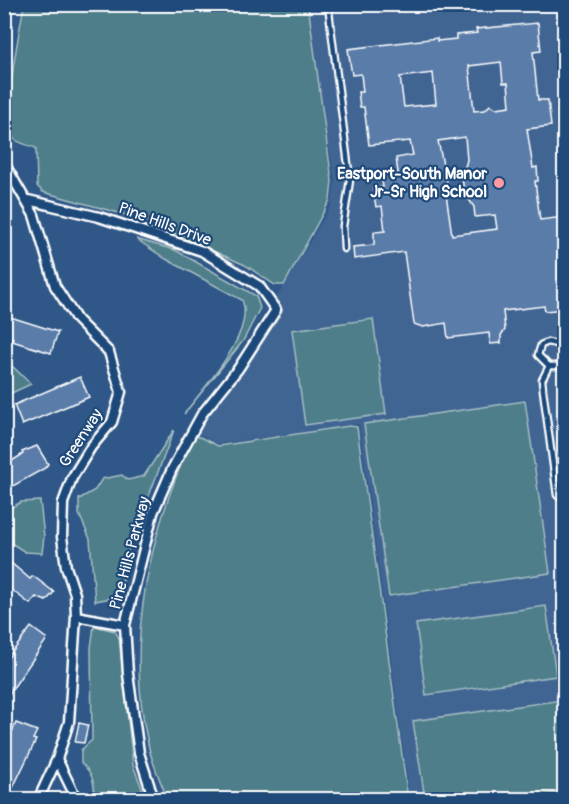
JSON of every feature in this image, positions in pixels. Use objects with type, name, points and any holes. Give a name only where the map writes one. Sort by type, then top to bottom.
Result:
[{"type":"street","name":"Greenway","points":[[4,163],[28,200],[55,286],[77,320],[109,352],[121,392],[112,422],[91,447],[72,478],[63,503],[63,547],[66,567],[75,594],[76,616],[69,722],[57,759],[38,800]]},
{"type":"street","name":"Pine Hills Drive","points":[[28,200],[99,217],[202,251],[259,286],[276,310],[238,369]]},
{"type":"street","name":"Pine Hills Parkway","points":[[154,800],[139,753],[128,675],[125,625],[153,513],[172,469],[202,414],[238,369]]},
{"type":"street","points":[[76,616],[125,625]]},
{"type":"street","points":[[57,759],[77,800]]},
{"type":"lane","points":[[328,4],[350,180],[343,226],[344,249]]},
{"type":"lane","points":[[561,4],[564,24]]},
{"type":"lane","points":[[564,346],[548,342],[542,345],[538,355],[549,366],[564,366]]},
{"type":"lane","points":[[549,366],[542,380],[543,390],[557,495],[564,500]]},
{"type":"shaded area","points":[[304,5],[564,5],[564,799],[410,799],[359,424],[217,444],[197,432],[331,206],[335,181]]},
{"type":"green space","points":[[24,5],[308,5],[332,181],[330,200],[284,285],[275,285],[245,265],[144,220],[43,192],[37,186],[36,148],[14,139],[10,129],[12,75]]},
{"type":"green space","points":[[136,239],[175,250],[256,296],[260,308],[243,341],[184,414],[235,344],[242,328],[244,313],[242,300],[166,259]]},
{"type":"green space","points":[[373,319],[386,414],[305,425],[292,330]]},
{"type":"green space","points":[[5,364],[13,367],[31,384],[5,396]]},
{"type":"green space","points":[[525,401],[550,573],[389,596],[364,424]]},
{"type":"green space","points":[[349,426],[357,427],[408,799],[168,800],[151,754],[142,708],[139,669],[140,629],[153,550],[177,474],[193,437],[200,437],[218,446]]},
{"type":"green space","points":[[174,430],[126,556],[121,596],[95,601],[90,539],[79,514],[79,499],[95,490],[102,479],[122,475],[128,480],[144,476]]},
{"type":"green space","points":[[40,501],[44,537],[42,553],[25,552],[5,539],[5,511],[21,502]]},
{"type":"green space","points":[[546,606],[556,676],[426,695],[416,624]]},
{"type":"green space","points":[[94,626],[115,631],[119,638],[133,765],[146,799],[95,799],[89,771],[81,763],[81,750],[92,740],[91,648]]},
{"type":"green space","points":[[562,700],[564,792],[508,800],[425,799],[413,721]]},
{"type":"building","name":"Eastport-South Manor Jr-Sr High School","points":[[538,23],[541,51],[533,52],[538,100],[548,100],[551,126],[527,129],[533,168],[537,167],[538,181],[535,181],[540,220],[564,217],[564,309],[545,311],[544,306],[503,311],[505,330],[501,335],[501,343],[490,344],[489,333],[448,338],[446,323],[423,327],[414,324],[404,252],[354,259],[353,247],[374,245],[374,232],[385,231],[382,206],[376,207],[373,188],[383,187],[381,175],[398,173],[396,158],[413,155],[410,141],[369,145],[364,107],[360,107],[358,92],[363,92],[361,74],[352,75],[348,49],[437,38],[437,41],[456,39],[456,35],[477,33],[476,29]],"holes":[[[501,62],[503,83],[508,83],[510,106],[496,108],[490,105],[485,110],[474,111],[469,66]],[[433,73],[436,104],[404,107],[400,77]],[[465,137],[467,160],[462,177],[464,192],[474,207],[475,217],[495,215],[497,229],[452,235],[446,194],[449,193],[438,141]]]},
{"type":"building","points":[[4,315],[58,332],[51,353],[12,341],[13,338],[4,335]]},
{"type":"building","points":[[80,377],[89,397],[22,425],[14,405]]},
{"type":"building","points":[[37,446],[48,464],[45,468],[4,491],[4,466],[23,454],[22,452]]},
{"type":"building","points":[[4,557],[30,579],[33,576],[54,592],[46,601],[36,597],[30,604],[4,584]]},
{"type":"building","points":[[31,627],[47,639],[4,701],[4,663]]},
{"type":"building","points":[[16,723],[37,731],[33,739],[36,740],[7,800],[4,800],[4,750]]},
{"type":"building","points":[[79,723],[88,725],[84,743],[75,742]]},
{"type":"place","name":"Eastport-South Manor Jr-Sr High School","points":[[499,183]]}]
